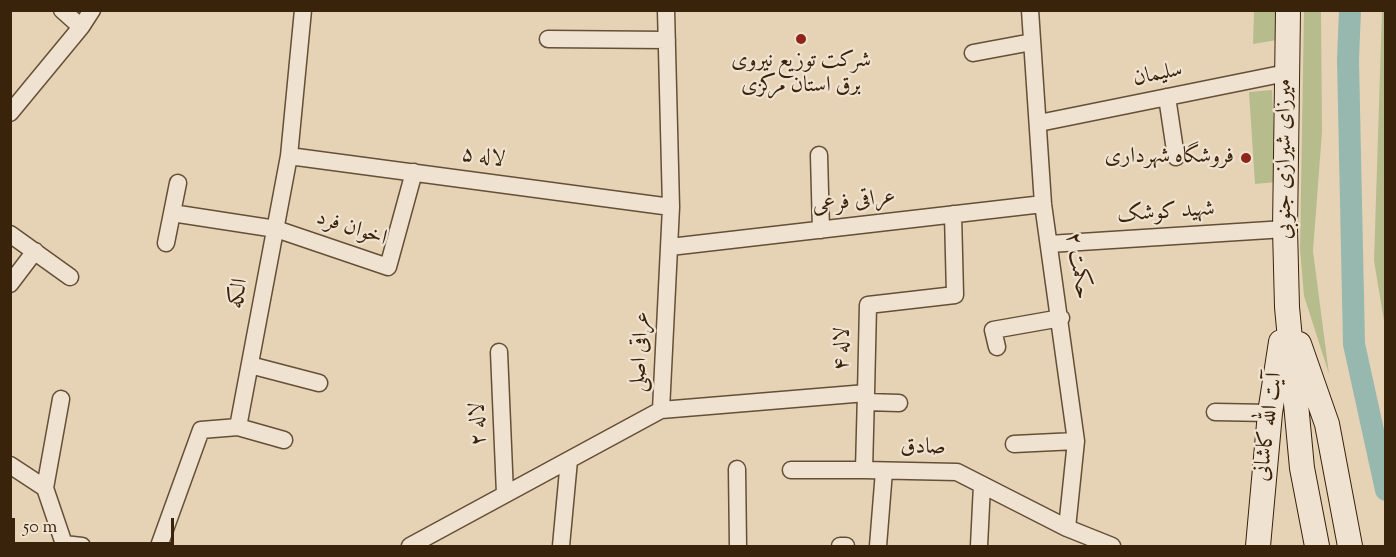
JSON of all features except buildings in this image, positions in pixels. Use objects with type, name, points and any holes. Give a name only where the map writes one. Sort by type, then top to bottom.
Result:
[{"type":"main road","name":"میرزای شیرازی جنوبی","points":[[1288,10],[1285,229],[1287,307],[1302,468],[1317,546]]},
{"type":"main road","name":"میرزای شیرازی جنوبی","points":[[1287,307],[1327,424],[1350,546]]},
{"type":"main road","name":"آیت الله کاشانی","points":[[1258,546],[1270,413],[1287,307]]},
{"type":"street","points":[[62,10],[81,27]]},
{"type":"street","points":[[10,113],[81,27],[92,10]]},
{"type":"street","name":"الکه","points":[[238,427],[289,156],[303,10]]},
{"type":"street","name":"عراقی اصلی","points":[[410,546],[661,410],[671,207],[666,10]]},
{"type":"street","name":"حکمت ۲","points":[[1030,10],[1043,204],[1061,318],[1076,441],[1067,528]]},
{"type":"street","points":[[548,39],[667,40]]},
{"type":"street","points":[[973,53],[1032,42]]},
{"type":"street","name":"سلیمان","points":[[1039,123],[1286,73]]},
{"type":"street","points":[[1167,97],[1176,157]]},
{"type":"street","points":[[819,155],[821,230]]},
{"type":"street","name":"لاله ۵","points":[[289,156],[671,207]]},
{"type":"street","name":"اخوان فرد","points":[[276,229],[388,267],[414,172]]},
{"type":"street","points":[[166,243],[178,183]]},
{"type":"street","name":"عراقی فرعی","points":[[670,247],[1043,204]]},
{"type":"street","points":[[172,213],[276,229]]},
{"type":"street","name":"لاله ۴","points":[[661,410],[866,398],[868,305],[955,295],[953,214]]},
{"type":"street","name":"شهید کوشک","points":[[1049,244],[1285,229]]},
{"type":"street","points":[[10,234],[70,277]]},
{"type":"street","points":[[10,284],[35,251]]},
{"type":"street","points":[[997,347],[993,330],[1061,318]]},
{"type":"street","name":"لاله ۲","points":[[500,352],[505,494]]},
{"type":"street","points":[[250,364],[319,383]]},
{"type":"street","points":[[864,470],[866,398],[899,403]]},
{"type":"street","points":[[61,399],[45,488],[64,544],[82,546]]},
{"type":"street","points":[[1215,412],[1270,413]]},
{"type":"street","points":[[159,546],[201,430],[238,427],[284,440]]},
{"type":"street","points":[[1014,444],[1076,441]]},
{"type":"street","points":[[561,546],[569,460]]},
{"type":"street","points":[[10,465],[45,488]]},
{"type":"street","points":[[737,468],[738,546]]},
{"type":"street","name":"صادق","points":[[790,470],[957,472],[1067,528],[1112,546]]},
{"type":"street","points":[[878,546],[884,471]]},
{"type":"street","points":[[979,546],[982,485]]},
{"type":"street","points":[[840,546],[846,546]]},
{"type":"green space","points":[[1254,11],[1277,11],[1277,40],[1253,44]]},
{"type":"green space","points":[[1304,11],[1321,11],[1322,132],[1313,251],[1329,374],[1304,296],[1300,249]]},
{"type":"green space","points":[[1382,11],[1386,11],[1385,327],[1374,261]]},
{"type":"green space","points":[[1272,90],[1276,182],[1255,184],[1249,92]]},
{"type":"waterway","points":[[1350,10],[1348,60],[1354,344],[1386,490]]},
{"type":"place","name":"شرکت توزیع نیروی برق استان مرکزی","points":[[801,39]]},
{"type":"place","name":"فروشگاه شهرداری","points":[[1246,158]]}]
